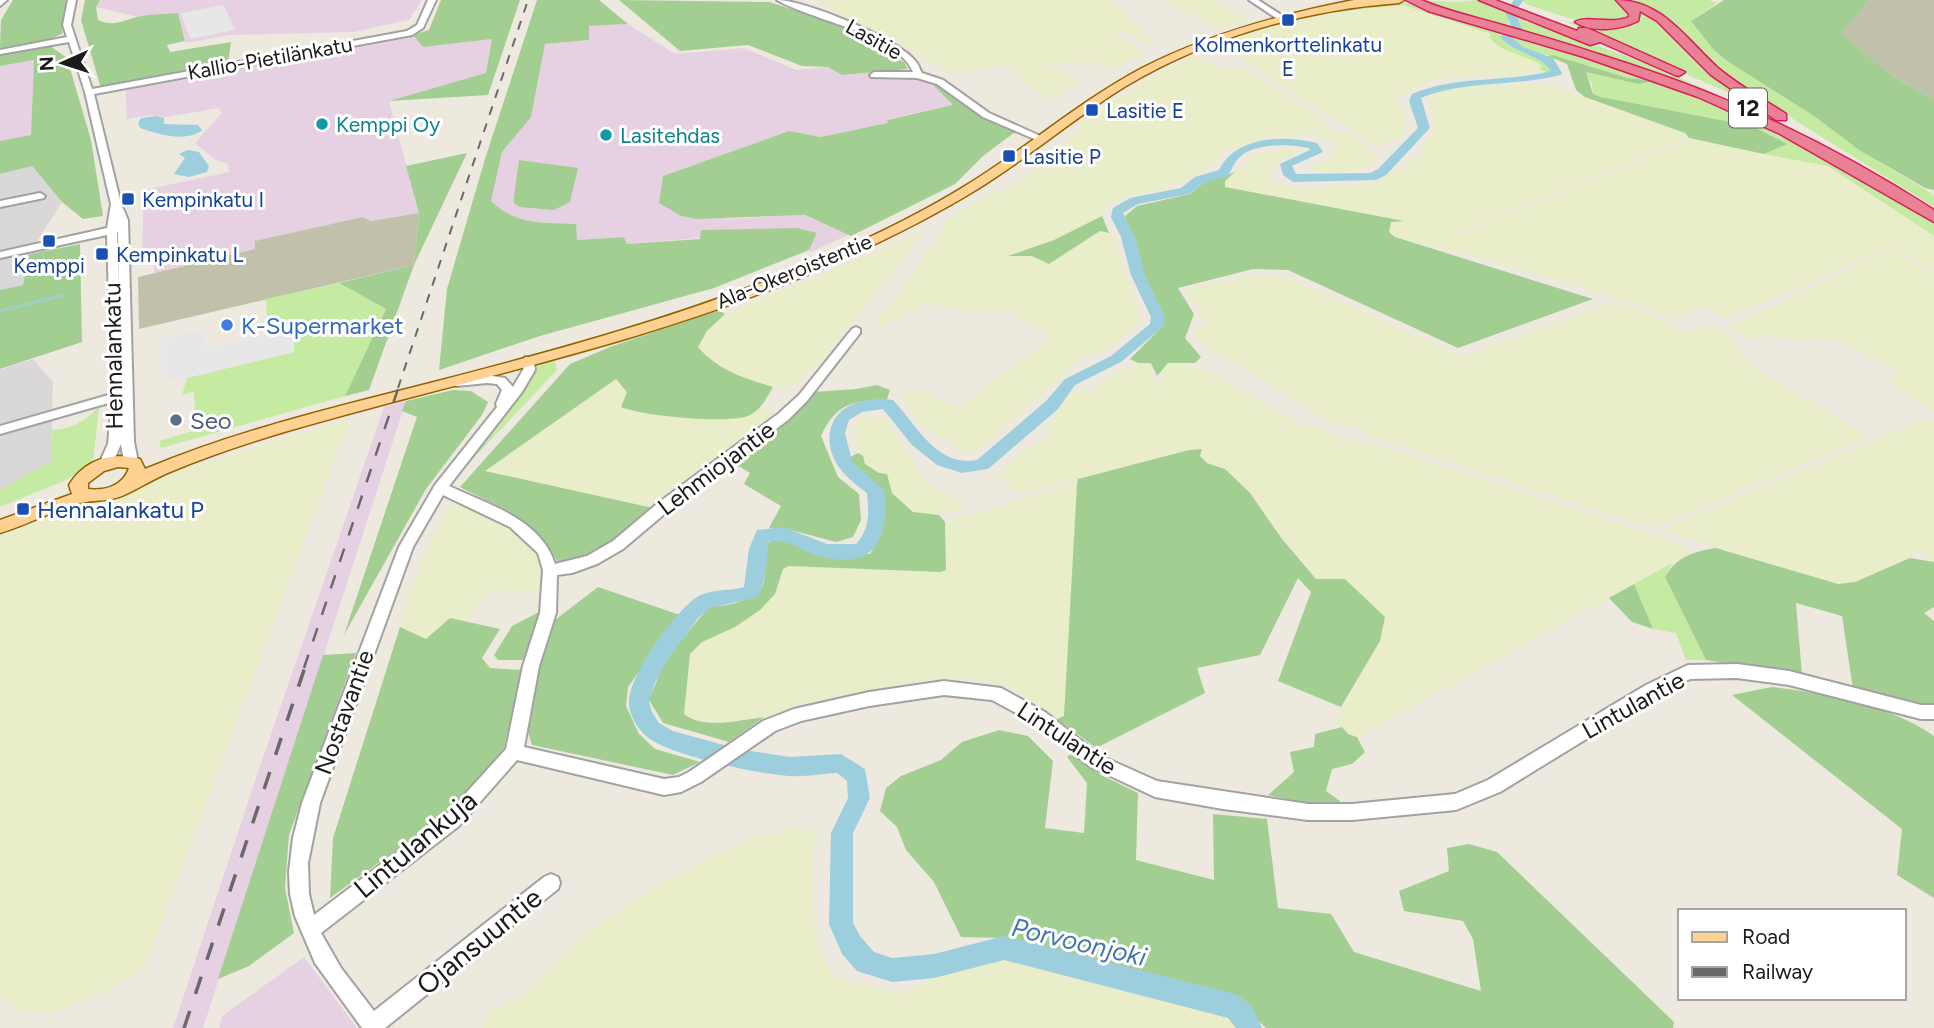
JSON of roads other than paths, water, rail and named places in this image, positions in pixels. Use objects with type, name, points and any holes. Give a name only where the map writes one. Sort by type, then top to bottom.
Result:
[{"type":"highway","points":[[1412,0],[1432,9],[1536,38],[1660,78],[1743,112],[1823,151],[1916,204]]},
{"type":"highway","points":[[1509,0],[1528,11],[1587,24],[1613,25],[1634,19],[1635,13],[1619,0]]},
{"type":"highway","points":[[1628,0],[1661,19],[1703,62],[1742,92],[1916,204]]},
{"type":"highway","name":"12","points":[[1494,1],[1528,11],[1655,61],[1797,131],[1934,215]]},
{"type":"highway","name":"12","points":[[1528,11],[1717,92],[1795,133],[1916,204]]},
{"type":"main road","name":"Ala-Okeroistentie","points":[[82,490],[112,493],[132,471],[207,452],[313,419],[512,365],[688,313],[836,257],[930,211],[976,184],[1110,92],[1146,71],[1204,44],[1282,18],[1368,0]]},
{"type":"main road","name":"Ala-Okeroistentie","points":[[1343,4],[1398,0]]},
{"type":"main road","points":[[0,526],[82,490],[86,475],[106,464],[132,471]]},
{"type":"street","name":"Hennalankatu","points":[[72,0],[68,13],[71,39],[89,92],[116,204],[122,396],[132,471]]},
{"type":"street","name":"Kallio-Pietilänkatu","points":[[89,92],[409,33],[420,26],[432,0]]},
{"type":"street","name":"Lasitie","points":[[780,0],[836,18],[876,38],[913,60],[918,75]]},
{"type":"street","points":[[1253,0],[1282,18]]},
{"type":"street","points":[[0,52],[71,39]]},
{"type":"street","name":"Lasitie","points":[[874,75],[918,75],[953,89],[998,121],[1042,139]]},
{"type":"street","points":[[0,204],[40,196]]},
{"type":"street","points":[[0,255],[116,230]]},
{"type":"street","name":"Lehmiojantie","points":[[550,570],[572,567],[592,560],[618,545],[663,507],[783,417],[803,398],[856,331]]},
{"type":"street","name":"Nostavantie","points":[[374,1027],[327,965],[310,930],[301,903],[298,873],[302,838],[311,803],[406,547],[439,488],[529,370],[529,360]]},
{"type":"street","name":"Nostavantie","points":[[500,409],[508,390],[512,365]]},
{"type":"street","points":[[440,385],[487,379],[501,381],[508,390]]},
{"type":"street","name":"Hennalankatu","points":[[106,464],[116,438],[122,396]]},
{"type":"street","points":[[0,430],[122,396]]},
{"type":"street","points":[[439,488],[515,523],[544,551],[550,570],[548,613],[531,666],[516,730],[514,752]]},
{"type":"street","name":"Lintulantie","points":[[514,752],[664,787],[681,784],[769,726],[800,714],[869,699],[944,688],[995,693],[1038,717],[1095,761],[1155,789],[1308,812],[1352,812],[1456,802],[1494,786],[1652,690],[1688,673],[1737,671],[1789,678],[1921,712],[1934,712]]},
{"type":"street","name":"Lintulankuja","points":[[310,930],[453,820],[514,752]]},
{"type":"street","name":"Ojansuuntie","points":[[374,1027],[551,883]]},
{"type":"water","points":[[141,118],[164,118],[164,124],[198,125],[202,130],[180,137],[140,128],[138,123]]},
{"type":"water","points":[[188,150],[199,152],[209,166],[207,172],[189,177],[174,174],[185,158],[179,154]]},
{"type":"waterway","name":"Porvoonjoki","points":[[1249,1028],[1245,1018],[1235,1007],[1004,948],[934,966],[892,970],[866,962],[851,945],[841,924],[842,833],[859,798],[857,776],[841,763],[790,767],[738,758],[667,739],[652,729],[642,715],[639,702],[645,682],[659,656],[692,612],[705,601],[751,592],[763,535],[783,534],[831,552],[861,551],[868,543],[877,523],[875,491],[846,465],[837,433],[839,423],[849,411],[867,405],[887,404],[918,441],[943,461],[962,467],[982,465],[1052,405],[1070,382],[1116,359],[1157,326],[1158,317],[1138,275],[1128,237],[1117,217],[1117,211],[1134,201],[1185,191],[1199,180],[1224,173],[1231,159],[1239,152],[1271,143],[1313,145],[1317,152],[1286,164],[1287,172],[1293,178],[1372,177],[1382,172],[1424,128],[1414,101],[1416,96],[1450,85],[1539,78],[1557,73],[1549,60],[1519,49],[1505,37],[1517,29],[1510,11],[1519,0]]},
{"type":"waterway","points":[[0,311],[64,295]]},
{"type":"railway","points":[[398,388],[528,0]]},
{"type":"railway","points":[[304,668],[399,386]]},
{"type":"railway","points":[[184,1028],[305,667]]},
{"type":"place","name":"Kolmenkorttelinkatu E","points":[[1288,20]]},
{"type":"place","name":"Lasitie E","points":[[1092,110]]},
{"type":"place","name":"Kemppi Oy","points":[[322,124]]},
{"type":"place","name":"Lasitehdas","points":[[606,135]]},
{"type":"place","name":"Lasitie P","points":[[1009,156]]},
{"type":"place","name":"Kempinkatu I","points":[[128,199]]},
{"type":"place","name":"Kemppi","points":[[49,241]]},
{"type":"place","name":"Kempinkatu L","points":[[102,254]]},
{"type":"place","name":"K-Supermarket","points":[[227,325]]},
{"type":"place","name":"Seo","points":[[176,420]]},
{"type":"place","name":"Hennalankatu P","points":[[23,509]]}]
